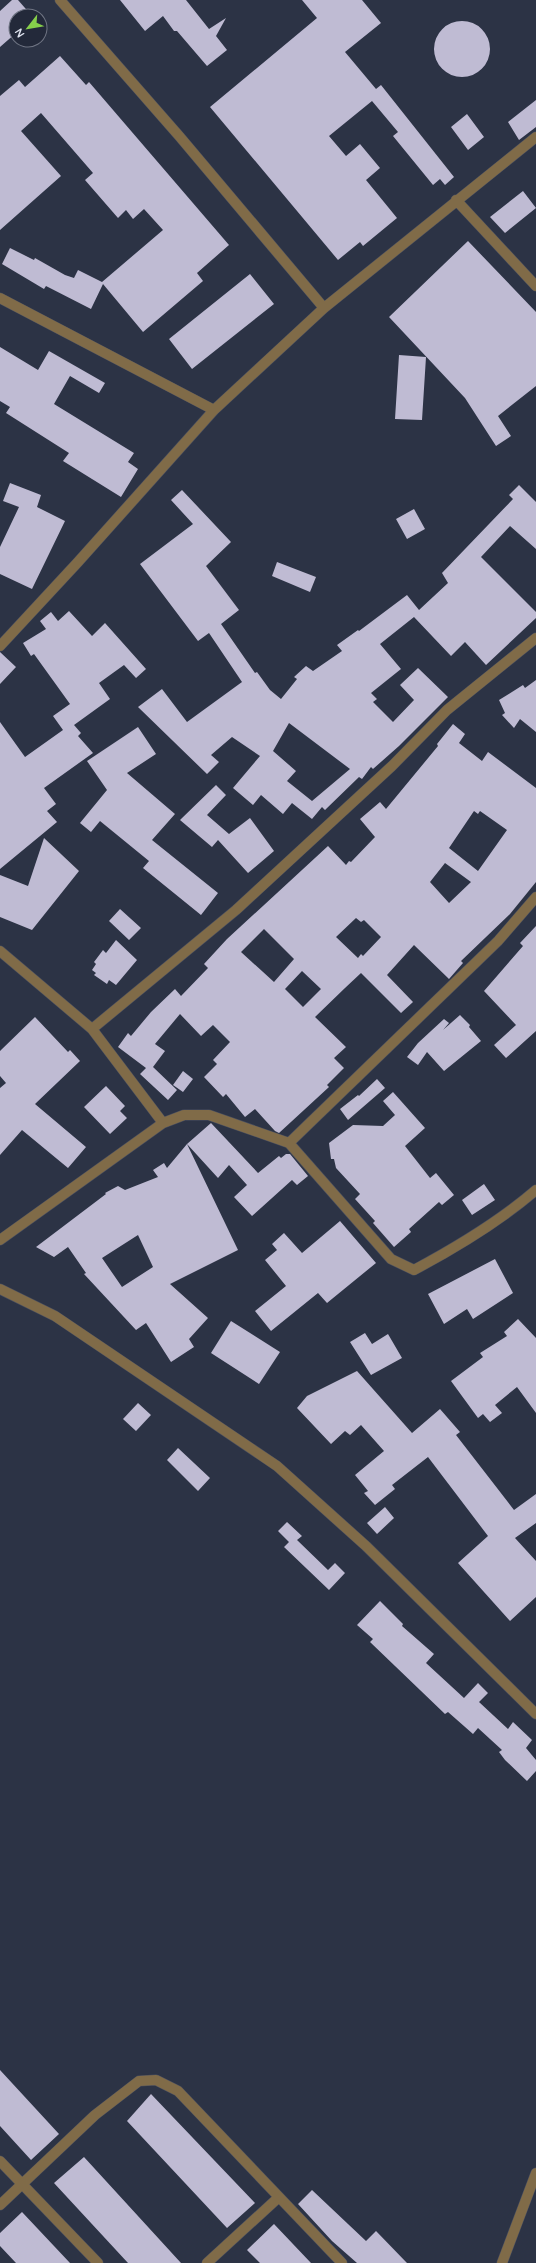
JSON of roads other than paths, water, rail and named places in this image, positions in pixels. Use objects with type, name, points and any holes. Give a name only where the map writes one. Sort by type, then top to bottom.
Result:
[{"type":"street","points":[[60,0],[180,137],[324,308]]},
{"type":"street","points":[[0,645],[214,410],[324,308],[395,253],[456,200],[536,137]]},
{"type":"street","points":[[456,200],[536,286]]},
{"type":"street","points":[[0,298],[214,410]]},
{"type":"street","points":[[92,1029],[236,910],[392,766],[447,710],[536,638]]},
{"type":"street","points":[[289,1143],[498,941],[536,897]]},
{"type":"street","points":[[0,951],[92,1029],[163,1123]]},
{"type":"street","points":[[0,1240],[163,1123],[184,1115],[209,1115],[289,1143],[392,1258],[414,1270],[461,1245],[519,1205],[536,1190]]},
{"type":"street","points":[[0,1289],[55,1316],[277,1466],[366,1546],[536,1714]]},
{"type":"street","points":[[0,2205],[95,2115],[139,2081],[156,2080],[178,2091],[342,2263]]},
{"type":"street","points":[[0,2161],[98,2263]]},
{"type":"street","points":[[502,2263],[536,2173]]},
{"type":"street","points":[[207,2263],[279,2197]]}]
